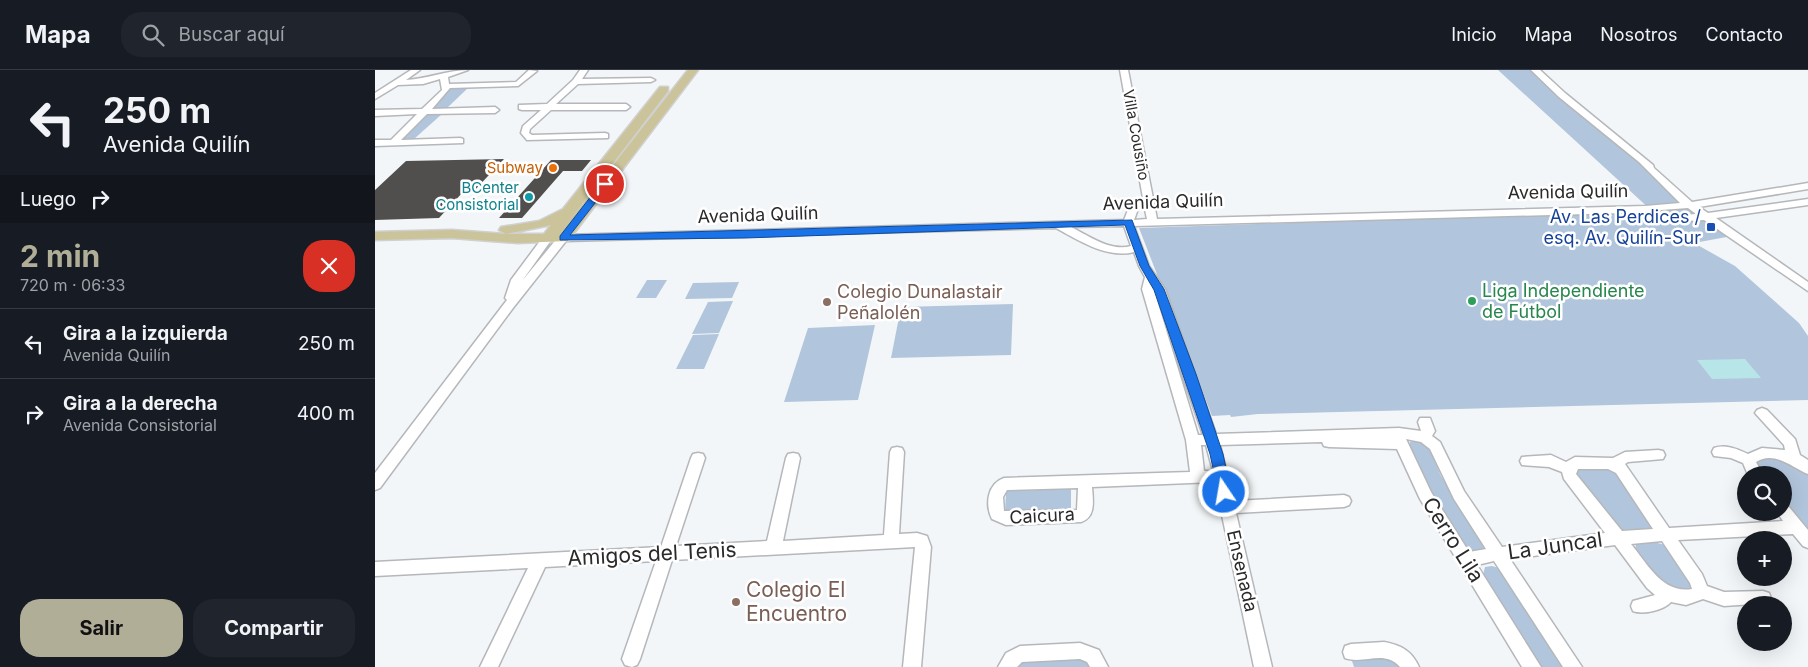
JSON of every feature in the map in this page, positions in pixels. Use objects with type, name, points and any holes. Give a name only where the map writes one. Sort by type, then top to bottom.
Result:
[{"type":"main road","points":[[547,239],[679,70]]},
{"type":"main road","points":[[563,238],[693,70]]},
{"type":"main road","points":[[645,114],[651,116],[659,114]]},
{"type":"main road","points":[[628,135],[642,136]]},
{"type":"main road","points":[[452,234],[535,226],[558,217],[574,204]]},
{"type":"main road","name":"Avenida Quilín","points":[[375,236],[452,234],[518,239]]},
{"type":"main road","name":"Avenida Quilín","points":[[375,245],[563,238]]},
{"type":"street","points":[[393,142],[436,102],[445,82],[465,70]]},
{"type":"street","points":[[584,70],[575,82],[525,128],[527,136],[531,138],[605,136]]},
{"type":"street","name":"Villa Cousiño","points":[[1123,70],[1152,221]]},
{"type":"street","points":[[1535,70],[1643,163],[1675,195],[1808,287]]},
{"type":"street","points":[[375,97],[416,71]]},
{"type":"street","points":[[398,83],[518,84],[533,71]]},
{"type":"street","points":[[575,82],[651,80]]},
{"type":"street","points":[[522,107],[626,106]]},
{"type":"street","points":[[375,113],[495,110]]},
{"type":"street","points":[[375,143],[460,141]]},
{"type":"street","name":"Avenida Quilín","points":[[563,238],[1616,210],[1692,205],[1808,186]]},
{"type":"street","points":[[1790,189],[1808,201]]},
{"type":"street","points":[[1775,191],[1791,203]]},
{"type":"street","name":"Villa Cousiño","points":[[1128,222],[1134,207],[1148,199]]},
{"type":"street","points":[[1616,210],[1645,218],[1707,216],[1808,201]]},
{"type":"street","name":"Ensenada","points":[[1128,222],[1150,278],[1159,289],[1212,440],[1263,667]]},
{"type":"street","points":[[1058,224],[1091,241],[1117,250],[1145,266]]},
{"type":"street","points":[[375,484],[509,305],[563,238]]},
{"type":"street","points":[[509,305],[517,280],[547,239]]},
{"type":"street","points":[[1117,250],[1130,250],[1138,247]]},
{"type":"street","name":"Ensenada","points":[[1150,278],[1148,288],[1193,440],[1198,477]]},
{"type":"street","points":[[1175,374],[1190,374]]},
{"type":"street","points":[[1762,413],[1790,444],[1793,458]]},
{"type":"street","name":"Cerro Lila","points":[[1532,667],[1425,495],[1411,469],[1399,438],[1425,430],[1435,446],[1455,488],[1573,667]]},
{"type":"street","points":[[1193,440],[1399,438]]},
{"type":"street","points":[[891,541],[897,452]]},
{"type":"street","points":[[1719,452],[1733,453],[1749,460]]},
{"type":"street","points":[[1749,460],[1759,455],[1779,454],[1793,458],[1808,468]]},
{"type":"street","points":[[1527,461],[1551,461],[1568,469],[1575,463],[1615,464],[1625,457],[1658,455]]},
{"type":"street","points":[[631,659],[698,458]]},
{"type":"street","points":[[774,546],[793,458]]},
{"type":"street","points":[[1749,460],[1750,466]]},
{"type":"street","points":[[1615,464],[1624,472],[1696,578],[1699,591]]},
{"type":"street","name":"La Juncal","points":[[1568,469],[1571,479],[1616,537],[1653,583],[1667,594]]},
{"type":"street","name":"Caicura","points":[[1085,482],[1085,511],[1079,517],[1005,520],[999,518],[996,513],[997,490],[1004,484],[1221,476]]},
{"type":"street","points":[[1228,507],[1344,502]]},
{"type":"street","points":[[1792,521],[1808,541]]},
{"type":"street","name":"La Juncal","points":[[1465,560],[1616,537],[1797,527]]},
{"type":"street","name":"Amigos del Tenis","points":[[375,569],[774,546],[917,540],[922,541],[923,547],[912,667]]},
{"type":"street","points":[[489,667],[540,560]]},
{"type":"street","points":[[1639,606],[1663,600],[1667,594],[1681,598],[1695,596],[1699,591]]},
{"type":"street","points":[[1699,591],[1724,599],[1737,599]]},
{"type":"street","points":[[1351,652],[1390,650],[1403,656],[1410,667]]},
{"type":"street","points":[[1007,667],[1012,658],[1020,654],[1080,651],[1093,656],[1099,667]]},
{"type":"shaded area","name":"Liga Independiente de Fútbol","points":[[1498,70],[1533,70],[1732,236],[1694,243],[1735,266],[1799,323],[1808,336],[1808,400],[1258,414],[1231,417],[1230,415],[1212,416],[1139,228],[1652,211]]},
{"type":"shaded area","points":[[453,87],[469,87],[446,109],[432,109],[449,89]]},
{"type":"shaded area","points":[[442,114],[414,139],[400,139],[425,115]]},
{"type":"shaded area","points":[[647,280],[667,280],[656,298],[636,298]]},
{"type":"shaded area","points":[[739,282],[732,298],[685,299],[693,283]]},
{"type":"shaded area","points":[[733,301],[719,333],[692,334],[708,302]]},
{"type":"shaded area","points":[[1013,304],[1011,355],[891,358],[901,307]]},
{"type":"shaded area","points":[[875,325],[858,400],[784,402],[808,328]]},
{"type":"shaded area","points":[[719,334],[704,369],[676,369],[693,335]]},
{"type":"shaded area","points":[[1745,359],[1761,378],[1712,379],[1697,360]]},
{"type":"shaded area","points":[[1415,440],[1421,441],[1429,448],[1441,476],[1485,546],[1481,551],[1471,551],[1465,547],[1432,494],[1409,446],[1410,442]]},
{"type":"shaded area","points":[[1782,458],[1804,469],[1808,475],[1808,534],[1792,514],[1792,466],[1756,466],[1755,464],[1762,459]]},
{"type":"shaded area","points":[[1582,467],[1616,469],[1652,527],[1651,529],[1620,530],[1576,479],[1575,470]]},
{"type":"shaded area","points":[[1071,489],[1071,510],[1005,513],[1006,491]]},
{"type":"shaded area","points":[[1654,542],[1665,545],[1693,583],[1692,591],[1669,591],[1635,552],[1636,544]]},
{"type":"shaded area","points":[[1485,567],[1499,568],[1566,667],[1541,667],[1483,575]]},
{"type":"shaded area","points":[[1385,655],[1404,667],[1354,667],[1351,658]]},
{"type":"shaded area","points":[[1089,658],[1093,667],[1014,667],[1018,662]]},
{"type":"building","points":[[504,159],[473,192],[463,192],[439,218],[375,220],[375,190],[406,161]]},
{"type":"building","name":"BCenter Consistorial","points":[[551,160],[591,160],[582,171],[563,171],[522,218],[499,218]]},
{"type":"place","name":"Subway","points":[[553,168]]},
{"type":"place","name":"BCenter Consistorial","points":[[529,197]]},
{"type":"place","name":"Av. Las Perdices / esq. Av. Quilín-Sur","points":[[1711,227]]},
{"type":"place","name":"Liga Independiente de Fútbol","points":[[1472,301]]},
{"type":"place","name":"Colegio Dunalastair Peñalolén","points":[[827,302]]},
{"type":"place","name":"Colegio El Encuentro","points":[[736,602]]},
{"type":"route","points":[[605,184],[563,238],[745,235],[1128,222],[1150,278],[1159,289],[1190,374],[1216,454],[1224,492]]}]
